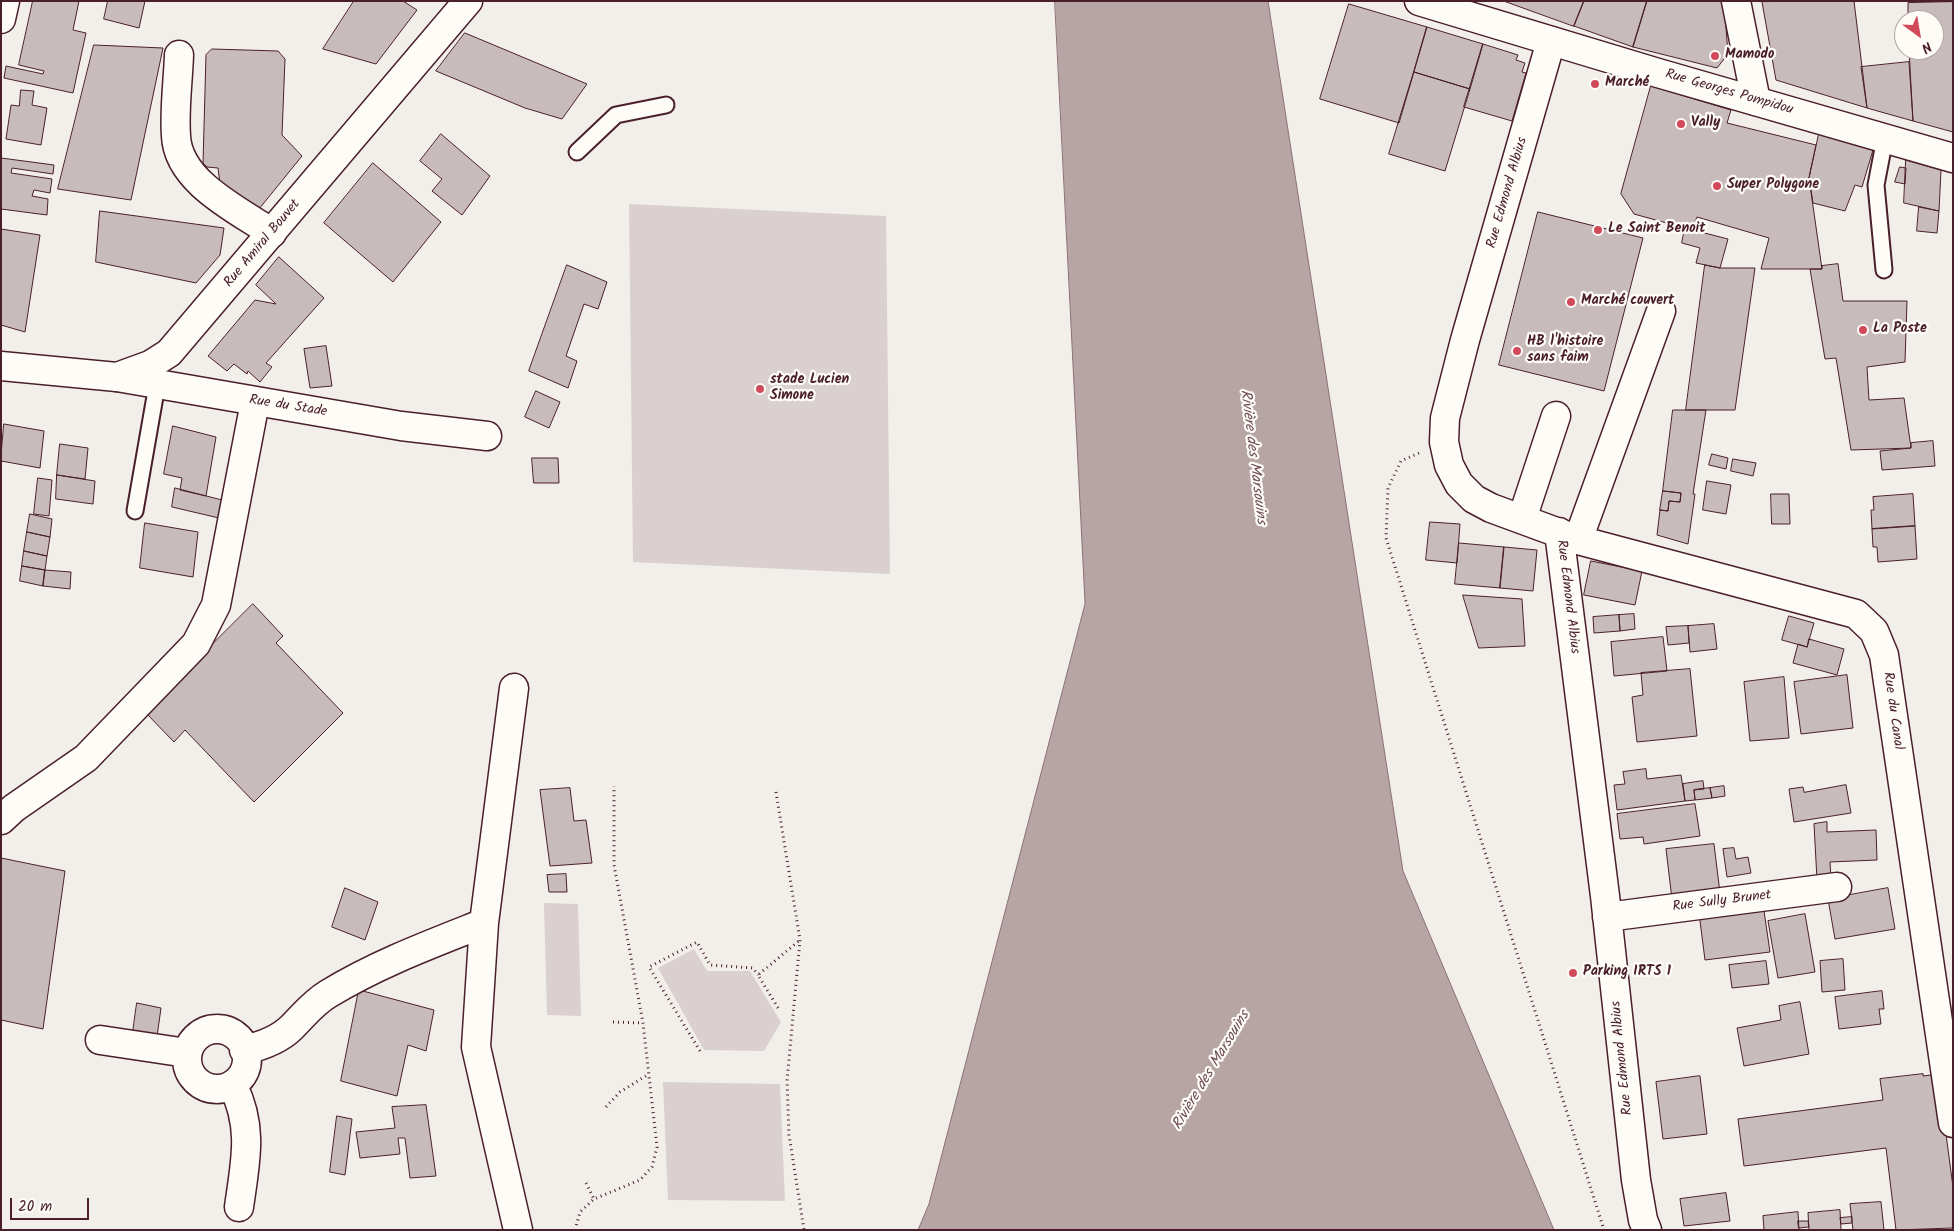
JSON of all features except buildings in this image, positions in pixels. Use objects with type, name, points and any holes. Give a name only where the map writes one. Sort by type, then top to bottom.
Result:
[{"type":"street","points":[[1,19],[5,1]]},
{"type":"street","name":"Rue Amiral Bouvet","points":[[1,366],[117,377],[150,365],[169,353],[468,1]]},
{"type":"street","name":"Rue Georges Pompidou","points":[[1418,1],[1953,158]]},
{"type":"street","points":[[1736,1],[1756,101]]},
{"type":"street","name":"Rue Edmond Albius","points":[[1551,41],[1449,401],[1445,418],[1444,442],[1449,466],[1459,484],[1474,498],[1491,508],[1568,536],[1636,1180],[1643,1220],[1647,1230]]},
{"type":"street","points":[[178,55],[176,138],[182,160],[194,180],[272,233]]},
{"type":"street","points":[[1568,536],[1661,310]]},
{"type":"street","name":"Rue du Stade","points":[[117,377],[401,426],[487,436]]},
{"type":"street","points":[[1,820],[14,808],[86,758],[196,644],[208,624],[216,605],[255,402]]},
{"type":"street","points":[[1522,519],[1556,416]]},
{"type":"street","name":"Rue du Canal","points":[[1568,536],[1856,614],[1874,631],[1884,655],[1953,1123]]},
{"type":"street","points":[[514,688],[484,923],[476,1047],[518,1230]]},
{"type":"street","name":"Rue Sully Brunet","points":[[1607,917],[1837,887]]},
{"type":"street","points":[[244,1050],[262,1046],[277,1038],[291,1028],[316,1002],[381,966],[484,923]]},
{"type":"street","points":[[219,1028],[231,1033],[240,1041],[244,1050],[246,1066],[242,1077],[233,1086],[221,1090],[208,1088],[197,1081],[187,1063],[190,1043],[197,1035],[207,1029],[219,1028]]},
{"type":"street","points":[[100,1040],[187,1053]]},
{"type":"street","points":[[233,1086],[242,1104],[247,1144],[239,1207]]},
{"type":"lane","points":[[577,152],[616,115],[666,105]]},
{"type":"lane","points":[[1884,270],[1876,185],[1885,138]]},
{"type":"lane","points":[[135,511],[157,384]]},
{"type":"path","points":[[1446,453],[1424,451],[1401,462],[1388,488],[1386,538],[1604,1230]]},
{"type":"path","points":[[575,1230],[580,1212],[594,1199],[640,1180],[652,1167],[657,1147],[643,1023],[614,865],[614,786]]},
{"type":"path","points":[[776,792],[800,940],[787,1081],[789,1135],[804,1230]]},
{"type":"path","points":[[758,975],[800,940]]},
{"type":"path","points":[[700,1051],[649,967],[697,942],[710,965],[753,968],[778,1008]]},
{"type":"path","points":[[613,1022],[643,1023]]},
{"type":"path","points":[[606,1106],[620,1092],[648,1074]]},
{"type":"path","points":[[586,1183],[594,1199]]},
{"type":"shaded area","name":"stade Lucien Simone","points":[[629,204],[886,216],[890,574],[633,562]]},
{"type":"shaded area","points":[[544,903],[578,904],[581,1016],[547,1015]]},
{"type":"shaded area","points":[[694,949],[707,971],[750,971],[781,1022],[764,1051],[704,1050],[658,968]]},
{"type":"shaded area","points":[[663,1082],[780,1084],[785,1201],[668,1200]]},
{"type":"water","name":"Rivière des Marsouins","points":[[1055,1],[1268,1],[1403,871],[1554,1230],[918,1230],[929,1204],[1085,604]]},
{"type":"place","name":"Mamodo","points":[[1715,56]]},
{"type":"place","name":"Marché","points":[[1595,84]]},
{"type":"place","name":"Vally","points":[[1681,124]]},
{"type":"place","name":"Super Polygone","points":[[1717,186]]},
{"type":"place","name":"Le Saint Benoit","points":[[1598,230]]},
{"type":"place","name":"Marché couvert","points":[[1571,302]]},
{"type":"place","name":"La Poste","points":[[1863,330]]},
{"type":"place","name":"HB l'histoire sans faim","points":[[1517,351]]},
{"type":"place","name":"stade Lucien Simone","points":[[760,389]]},
{"type":"place","name":"Parking IRTS 1","points":[[1573,973]]}]
